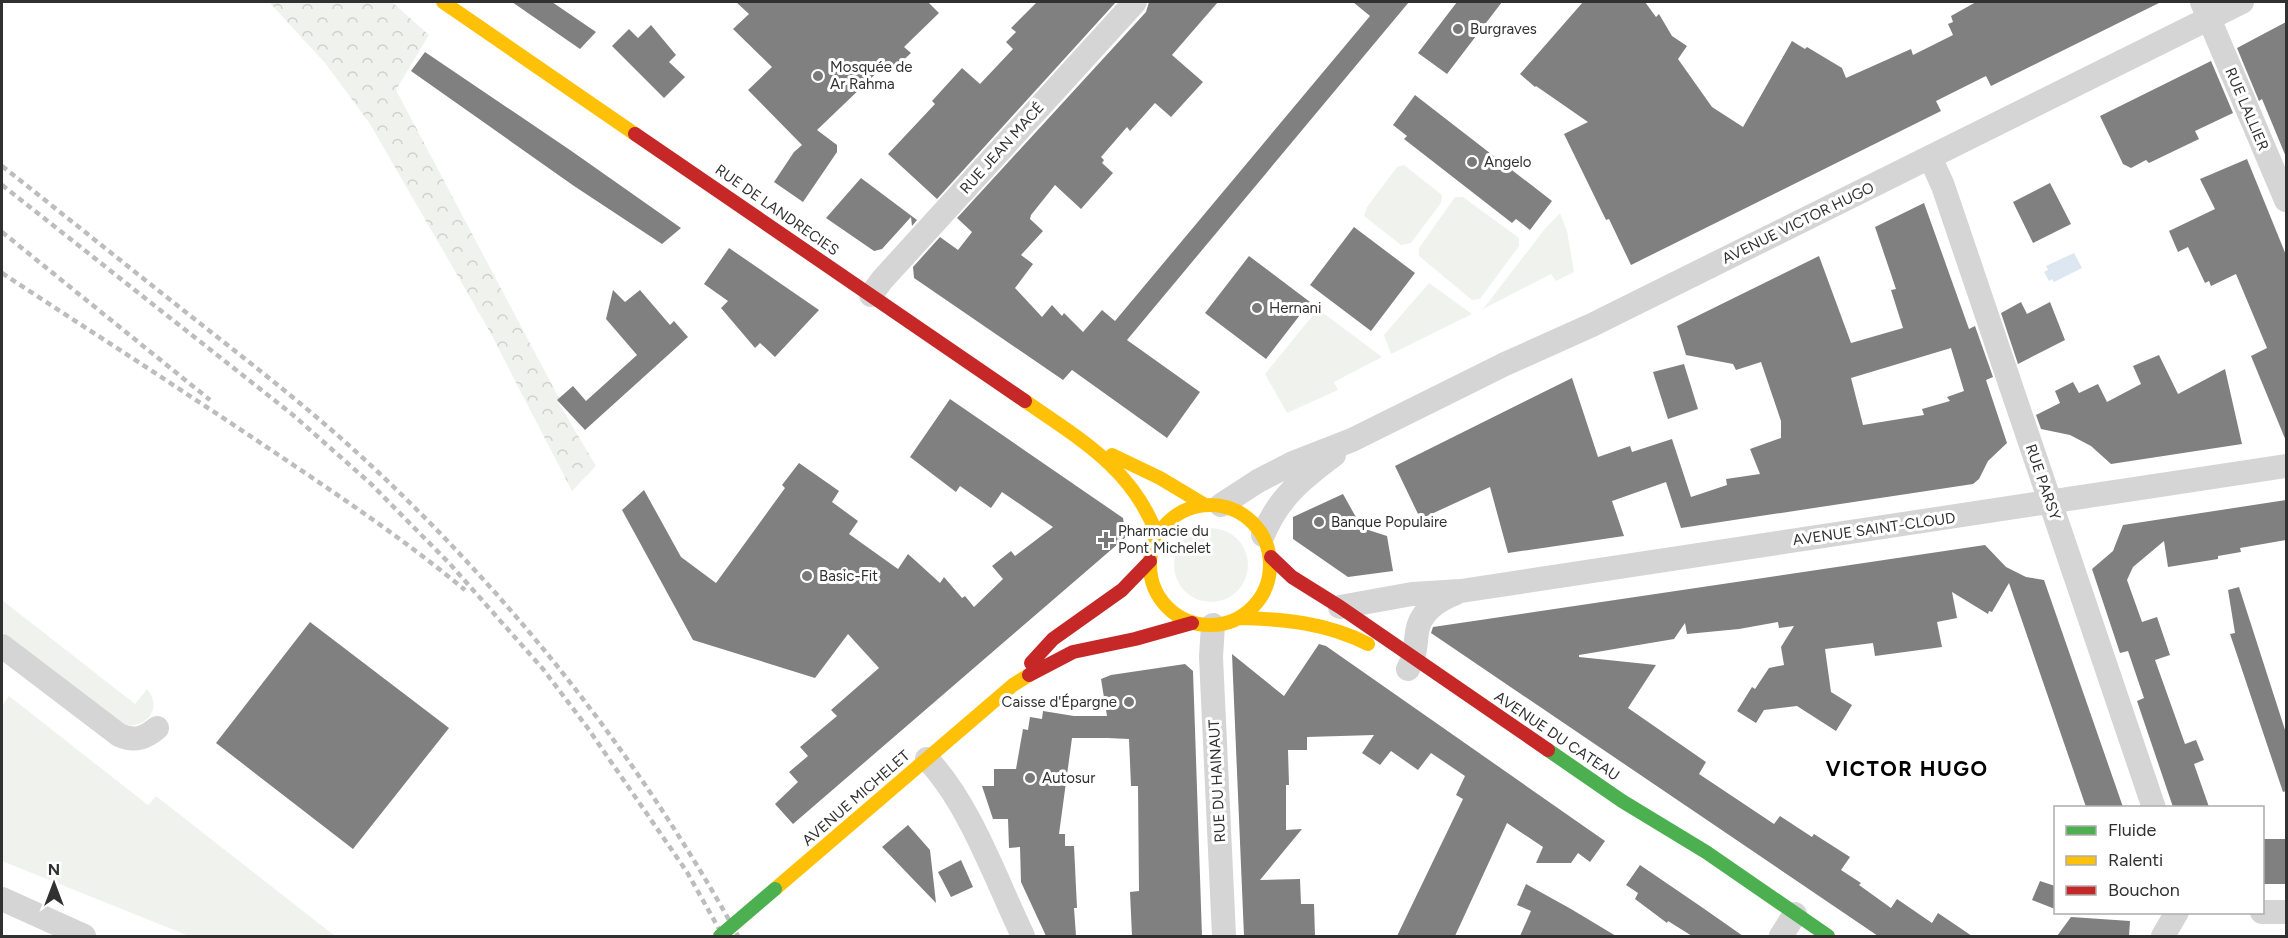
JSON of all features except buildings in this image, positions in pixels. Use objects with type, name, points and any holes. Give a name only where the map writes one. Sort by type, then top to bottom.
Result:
[{"type":"main road","name":"RUE DE LANDRECIES","points":[[443,2],[1092,446],[1148,471],[1213,505]]},
{"type":"main road","name":"RUE DE LANDRECIES","points":[[1092,446],[1134,488],[1150,514],[1157,535]]},
{"type":"main road","points":[[1239,618],[1256,604],[1265,591],[1270,576],[1267,546],[1253,521],[1243,514],[1213,505],[1181,512],[1168,521],[1157,535],[1150,561],[1151,578],[1160,599],[1171,611],[1202,624],[1239,618],[1286,619],[1319,624],[1347,633],[1379,652]]},
{"type":"main road","name":"AVENUE DU CATEAU","points":[[1267,546],[1292,577],[1340,607],[1409,668],[1692,843],[1786,929],[1828,936]]},
{"type":"main road","name":"AVENUE MICHELET","points":[[720,936],[1013,685],[1053,639],[1122,590],[1150,561]]},
{"type":"main road","name":"AVENUE MICHELET","points":[[1013,685],[1045,665],[1073,652],[1202,624]]},
{"type":"street","name":"RUE JEAN MACÉ","points":[[871,295],[882,280],[1135,2]]},
{"type":"street","name":"AVENUE VICTOR HUGO","points":[[1213,505],[1293,463],[1352,440],[1505,364],[1592,325],[1930,157],[2205,9],[2242,2]]},
{"type":"street","name":"RUE LALLIER","points":[[2205,9],[2286,200]]},
{"type":"street","name":"RUE PARSY","points":[[1930,157],[1943,186],[2154,806]]},
{"type":"street","name":"AVENUE VICTOR HUGO","points":[[1267,546],[1275,511],[1288,493],[1352,440]]},
{"type":"street","name":"AVENUE SAINT-CLOUD","points":[[1340,607],[1412,594],[1461,591],[2286,466]]},
{"type":"street","name":"AVENUE SAINT-CLOUD","points":[[1409,668],[1418,628],[1426,612],[1439,601],[1461,591]]},
{"type":"street","name":"RUE DU HAINAUT","points":[[1202,624],[1211,657],[1224,936]]},
{"type":"street","points":[[2,646],[119,735],[137,739],[157,728]]},
{"type":"street","points":[[927,759],[939,772],[961,805],[1023,936]]},
{"type":"street","points":[[2,899],[84,936]]},
{"type":"street","points":[[2264,912],[2286,912]]},
{"type":"street","points":[[2163,936],[2176,914]]},
{"type":"green space","points":[[269,2],[392,2],[429,35],[396,90],[559,398],[557,400],[596,466],[572,491],[490,332],[370,124],[325,63]]},
{"type":"green space","points":[[1404,165],[1442,195],[1441,203],[1411,243],[1401,245],[1364,216],[1367,207],[1397,167]]},
{"type":"green space","points":[[1455,197],[1463,197],[1519,238],[1519,246],[1480,299],[1472,300],[1419,256],[1419,248]]},
{"type":"green space","points":[[1560,213],[1567,231],[1574,272],[1556,281],[1551,274],[1483,309],[1544,230]]},
{"type":"green space","points":[[1429,283],[1472,314],[1391,354],[1384,335]]},
{"type":"green space","points":[[1318,309],[1382,357],[1334,382],[1338,390],[1287,413],[1265,374]]},
{"type":"green space","points":[[1211,528],[1232,534],[1242,544],[1248,565],[1242,586],[1232,596],[1211,602],[1190,596],[1180,586],[1174,565],[1180,544],[1190,534]]},
{"type":"green space","points":[[2,600],[135,704],[147,689],[154,705],[148,718],[133,725],[124,725],[115,721],[2,632]]},
{"type":"green space","points":[[9,696],[148,805],[156,796],[335,936],[189,936],[2,861],[2,706]]},
{"type":"shaded area","points":[[2074,253],[2082,268],[2054,282],[2052,279],[2049,281],[2044,272],[2048,270],[2046,266]]},
{"type":"railway","points":[[2,166],[309,411],[379,473],[432,525],[530,633],[620,750],[662,810],[738,936]]},
{"type":"railway","points":[[2,185],[293,415],[370,483],[450,564],[543,669],[587,727],[687,872],[723,936]]},
{"type":"railway","points":[[2,232],[210,400]]},
{"type":"railway","points":[[2,273],[328,488],[397,537],[465,590]]},
{"type":"traffic: fast","points":[[1548,750],[1622,801],[1706,852],[1828,936]]},
{"type":"traffic: fast","points":[[720,936],[775,889]]},
{"type":"traffic: slow","points":[[443,2],[635,134]]},
{"type":"traffic: slow","points":[[1025,401],[1103,457],[1134,492],[1147,512],[1157,535]]},
{"type":"traffic: slow","points":[[1112,455],[1160,478],[1205,505]]},
{"type":"traffic: slow","points":[[1210,505],[1233,509],[1253,522],[1266,542],[1270,565],[1266,588],[1253,608],[1233,621],[1210,625],[1187,621],[1167,608],[1154,588],[1150,565],[1154,542],[1167,522],[1187,509],[1210,505]]},
{"type":"traffic: slow","points":[[1239,618],[1321,627],[1368,644]]},
{"type":"traffic: slow","points":[[775,889],[1013,685],[1029,675]]},
{"type":"traffic: jam","points":[[635,134],[1025,401]]},
{"type":"traffic: jam","points":[[1271,557],[1292,577],[1340,607],[1548,750]]},
{"type":"traffic: jam","points":[[1031,663],[1053,639],[1122,590],[1150,561]]},
{"type":"traffic: jam","points":[[1029,675],[1073,652],[1135,639],[1192,623]]},
{"type":"place","name":"Burgraves","points":[[1458,29]]},
{"type":"place","name":"Mosquée de Ar Rahma","points":[[818,76]]},
{"type":"place","name":"Angelo","points":[[1472,162]]},
{"type":"place","name":"Hernani","points":[[1257,308]]},
{"type":"place","name":"Banque Populaire","points":[[1319,522]]},
{"type":"place","name":"Pharmacie du Pont Michelet","points":[[1106,540]]},
{"type":"place","name":"Basic-Fit","points":[[807,576]]},
{"type":"place","name":"Caisse d'Épargne","points":[[1129,702]]},
{"type":"place","name":"Autosur","points":[[1030,778]]},
{"type":"district","name":"VICTOR HUGO","points":[[1907,769]]}]
